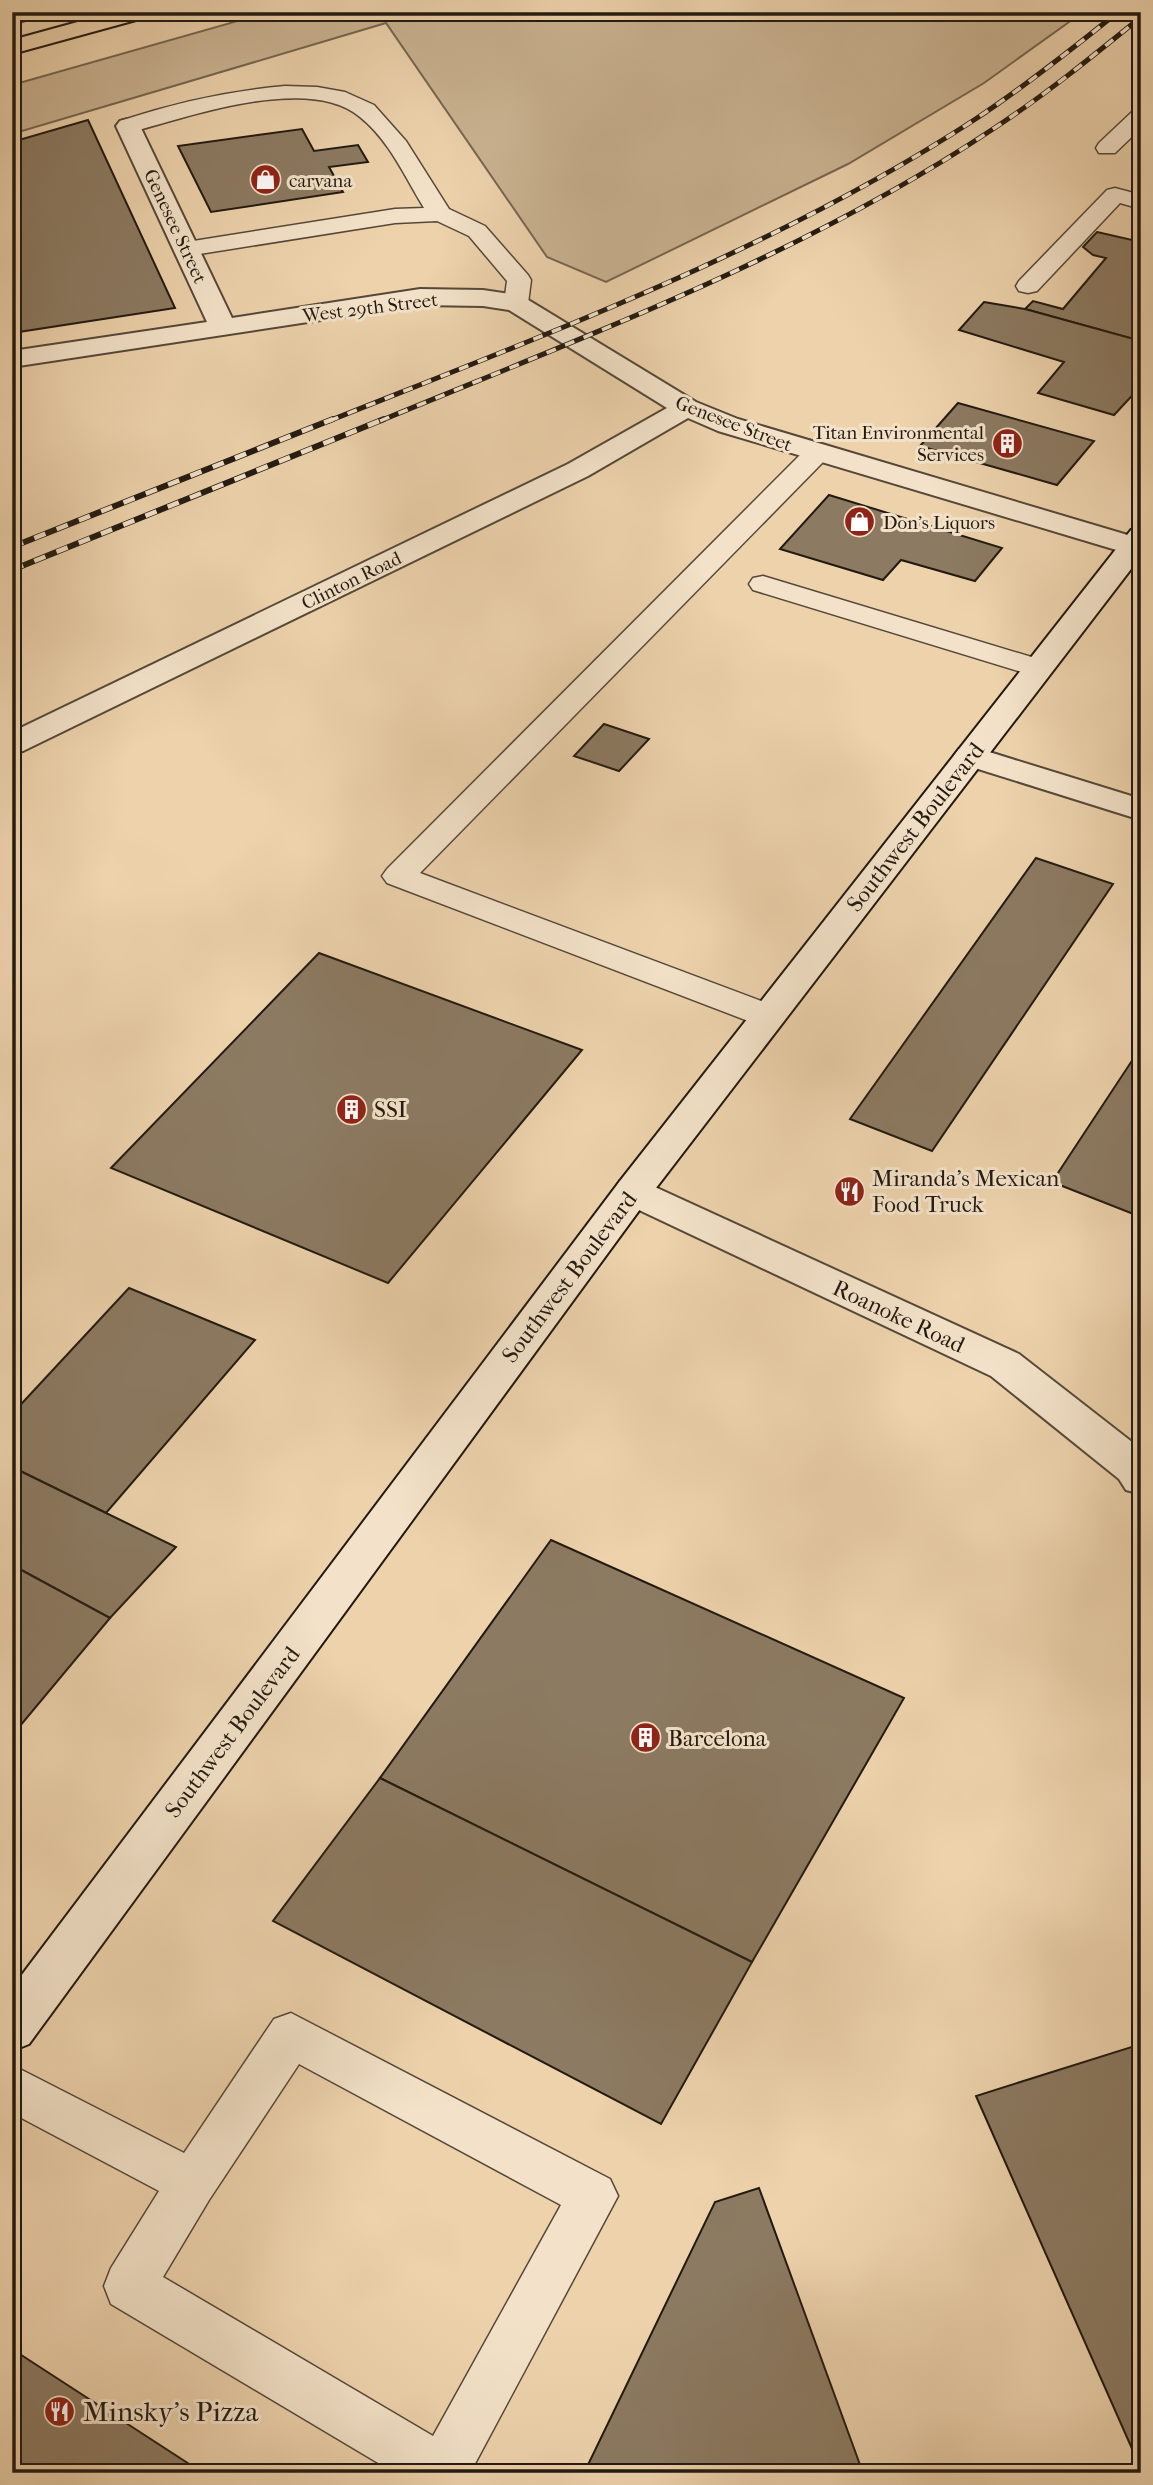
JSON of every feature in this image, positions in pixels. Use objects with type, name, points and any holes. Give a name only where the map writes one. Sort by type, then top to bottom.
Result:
[{"type":"highway","points":[[12,17],[31,12]]},
{"type":"highway","points":[[12,47],[139,12]]},
{"type":"street","name":"Genesee Street","points":[[128,125],[223,327]]},
{"type":"street","name":"West 29th Street","points":[[12,359],[420,297],[482,298],[516,303]]},
{"type":"street","name":"Genesee Street","points":[[516,303],[686,408],[761,436],[817,453],[1137,541]]},
{"type":"street","name":"Clinton Road","points":[[12,744],[578,470],[686,408]]},
{"type":"street","name":"Southwest Boulevard","points":[[12,2028],[633,1191],[1137,541]]},
{"type":"street","points":[[970,756],[1141,810]]},
{"type":"street","name":"Roanoke Road","points":[[633,1191],[1004,1365],[1134,1467],[1141,1478]]},
{"type":"lane","points":[[128,125],[160,113],[215,102],[287,93],[323,93],[348,98],[366,110],[399,149],[440,214]]},
{"type":"lane","points":[[1107,148],[1141,116]]},
{"type":"lane","points":[[1027,286],[1115,195],[1141,201]]},
{"type":"lane","points":[[187,249],[396,216],[440,214],[477,231],[495,249],[519,280],[516,303]]},
{"type":"lane","points":[[768,1016],[398,876],[817,453]]},
{"type":"lane","points":[[763,584],[1038,668]]},
{"type":"lane","points":[[291,2035],[593,2196],[442,2471],[129,2286],[192,2183],[291,2035]]},
{"type":"lane","points":[[12,2088],[192,2183]]},
{"type":"shaded area","points":[[269,12],[356,12],[362,19],[414,12],[1083,12],[984,83],[848,164],[606,282],[547,257],[386,23],[12,134],[12,85]]},
{"type":"building","points":[[88,120],[175,308],[12,333],[12,142]]},
{"type":"building","name":"carvana","points":[[302,129],[314,151],[358,145],[368,162],[329,167],[343,192],[211,212],[178,146]]},
{"type":"building","points":[[1097,232],[1141,242],[1141,341],[1025,309],[1033,301],[1063,309],[1106,258],[1093,255],[1083,247]]},
{"type":"building","points":[[984,302],[1025,309],[1141,341],[1141,386],[1114,415],[1038,393],[1064,362],[959,330]]},
{"type":"building","name":"Titan Environmental Services","points":[[958,403],[1094,441],[1057,485],[920,446]]},
{"type":"building","name":"Don's Liquors","points":[[829,495],[1002,548],[975,581],[901,560],[883,580],[780,549]]},
{"type":"building","points":[[604,724],[649,739],[619,771],[574,756]]},
{"type":"building","points":[[1036,858],[1113,884],[932,1151],[850,1119]]},
{"type":"building","name":"SSI","points":[[319,953],[582,1050],[388,1283],[111,1168]]},
{"type":"building","points":[[1141,1047],[1141,1217],[1052,1182]]},
{"type":"building","points":[[129,1288],[255,1340],[106,1513],[12,1467],[12,1414]]},
{"type":"building","points":[[12,1467],[176,1547],[110,1618],[12,1565]]},
{"type":"building","name":"Barcelona","points":[[551,1540],[904,1698],[752,1962],[380,1778]]},
{"type":"building","points":[[12,1565],[110,1618],[20,1726],[12,1722]]},
{"type":"building","points":[[380,1778],[752,1962],[661,2124],[273,1921]]},
{"type":"building","points":[[1141,2044],[1141,2469],[976,2096]]},
{"type":"building","points":[[759,2188],[863,2473],[584,2473],[715,2202]]},
{"type":"building","name":"Minsky's Pizza","points":[[12,2349],[203,2473],[12,2473]]},
{"type":"railway","points":[[329,421],[659,286],[820,210],[898,167],[974,120],[1011,95],[1118,12]]},
{"type":"railway","points":[[380,421],[694,290],[847,216],[993,129],[1068,75],[1141,17]]},
{"type":"railway","points":[[12,547],[333,419]]},
{"type":"railway","points":[[12,570],[384,419]]},
{"type":"place","name":"carvana","points":[[266,180]]},
{"type":"place","name":"Titan Environmental Services","points":[[1007,443]]},
{"type":"place","name":"Don's Liquors","points":[[860,522]]},
{"type":"place","name":"SSI","points":[[351,1109]]},
{"type":"place","name":"Miranda's Mexican Food Truck","points":[[849,1191]]},
{"type":"place","name":"Barcelona","points":[[645,1738]]},
{"type":"place","name":"Minsky's Pizza","points":[[60,2411]]}]
